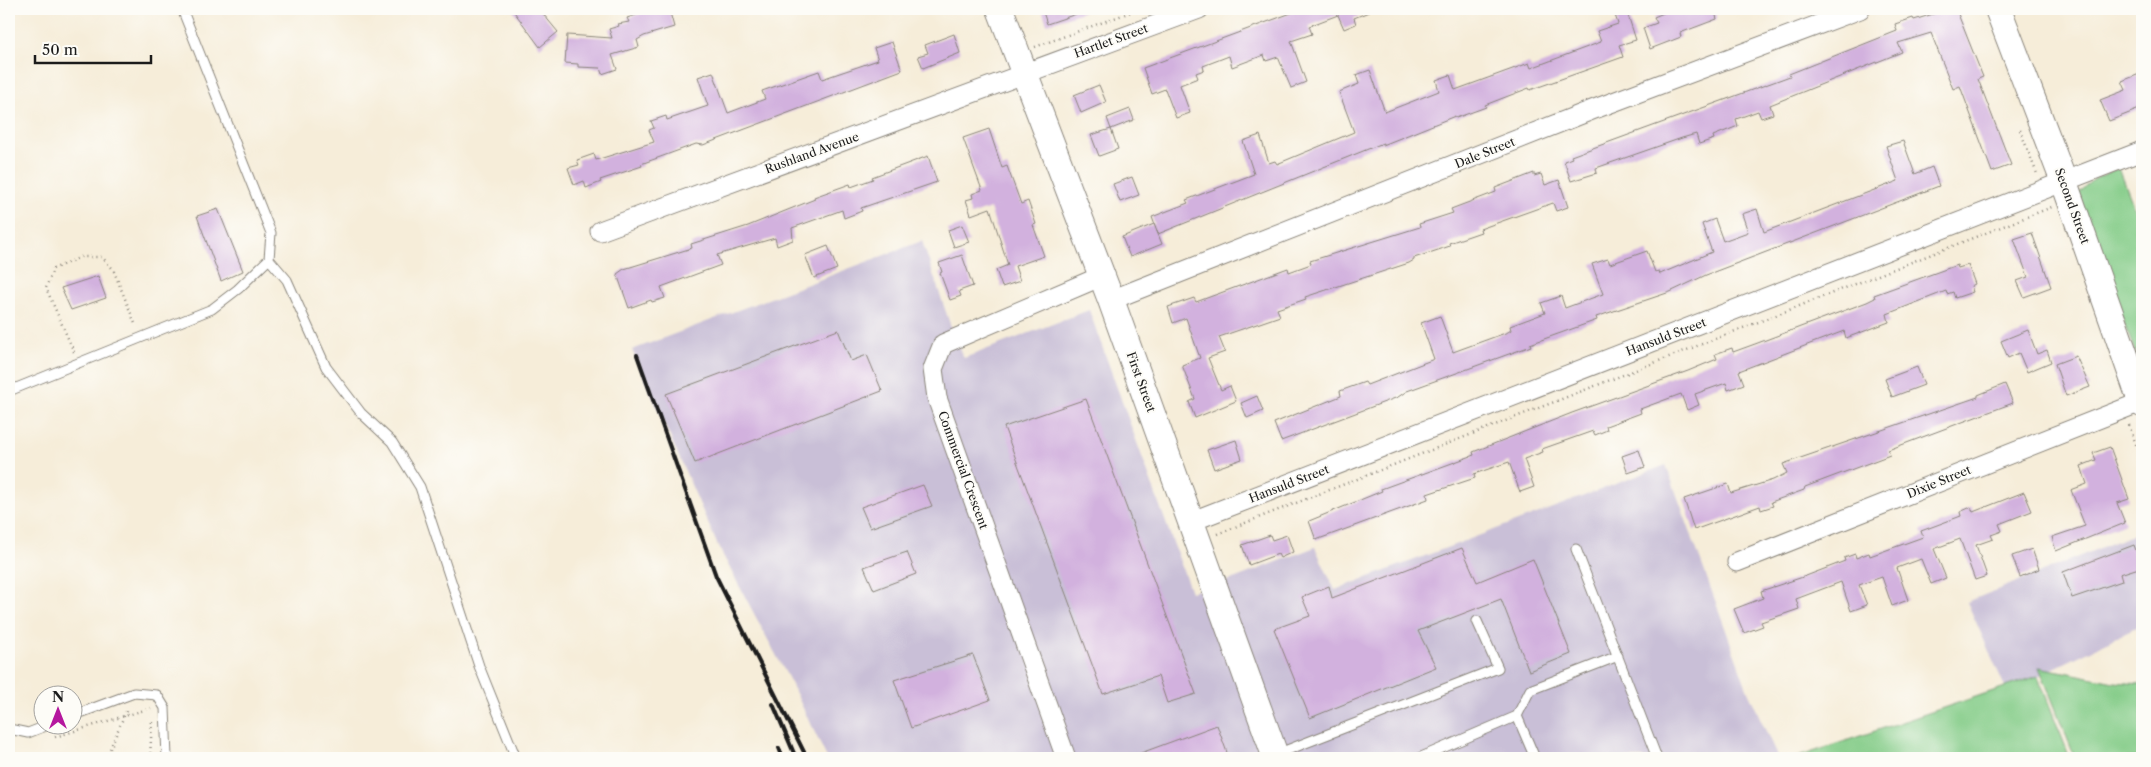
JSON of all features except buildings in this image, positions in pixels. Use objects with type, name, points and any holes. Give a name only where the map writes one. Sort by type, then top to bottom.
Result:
[{"type":"street","name":"First Street","points":[[1000,9],[1023,74],[1111,300],[1275,757]]},
{"type":"street","name":"Hartlet Street","points":[[1023,74],[1199,9]]},
{"type":"street","name":"Dale Street","points":[[1111,300],[1592,110],[1860,9]]},
{"type":"street","name":"Second Street","points":[[1988,13],[2064,182],[2138,407]]},
{"type":"street","name":"Rushland Avenue","points":[[600,231],[1023,74]]},
{"type":"street","name":"Hansuld Street","points":[[1190,522],[2142,151]]},
{"type":"street","name":"Commercial Crescent","points":[[1066,758],[937,398],[933,369],[943,344],[1102,276]]},
{"type":"street","name":"Dixie Street","points":[[1737,562],[2138,407]]},
{"type":"lane","points":[[9,391],[212,309],[238,289],[269,259],[271,233],[182,9]]},
{"type":"lane","points":[[269,259],[287,280],[326,367],[361,413],[392,442],[420,487],[479,666],[516,758]]},
{"type":"lane","points":[[1576,548],[1657,758]]},
{"type":"lane","points":[[1275,757],[1498,668],[1478,620]]},
{"type":"lane","points":[[1419,758],[1517,716],[1530,690],[1618,656]]},
{"type":"lane","points":[[82,712],[134,693],[157,695],[165,708],[167,758]]},
{"type":"lane","points":[[1517,716],[1535,758]]},
{"type":"lane","points":[[9,729],[28,733],[32,731]]},
{"type":"path","points":[[1032,40],[1035,48],[1139,9]]},
{"type":"path","points":[[1975,9],[1988,13]]},
{"type":"path","points":[[2020,128],[2037,174]]},
{"type":"path","points":[[1218,543],[1215,534],[2053,207]]},
{"type":"path","points":[[77,364],[46,288],[53,270],[81,257],[102,257],[113,269],[142,337]]},
{"type":"path","points":[[2138,407],[2142,461]]},
{"type":"path","points":[[106,758],[130,701]]},
{"type":"path","points":[[48,739],[155,707],[151,727],[150,758]]},
{"type":"shaded area","points":[[922,241],[952,330],[964,358],[1089,310],[1191,592],[1231,580],[1315,547],[1335,590],[1666,465],[1748,691],[1778,758],[827,758],[791,683],[718,546],[632,350]]},
{"type":"shaded area","points":[[2142,531],[2142,625],[2038,676],[2005,687],[1967,602]]},
{"type":"green space","points":[[2119,168],[2142,228],[2142,371],[2077,196],[2090,182]]},
{"type":"green space","points":[[2039,667],[2114,682],[2142,684],[2142,758],[2075,758]]},
{"type":"green space","points":[[2038,676],[2070,758],[1795,758],[2005,687]]},
{"type":"railway","points":[[637,355],[716,576],[807,758]]},
{"type":"railway","points":[[773,704],[796,758]]},
{"type":"railway","points":[[779,748],[783,758]]}]
